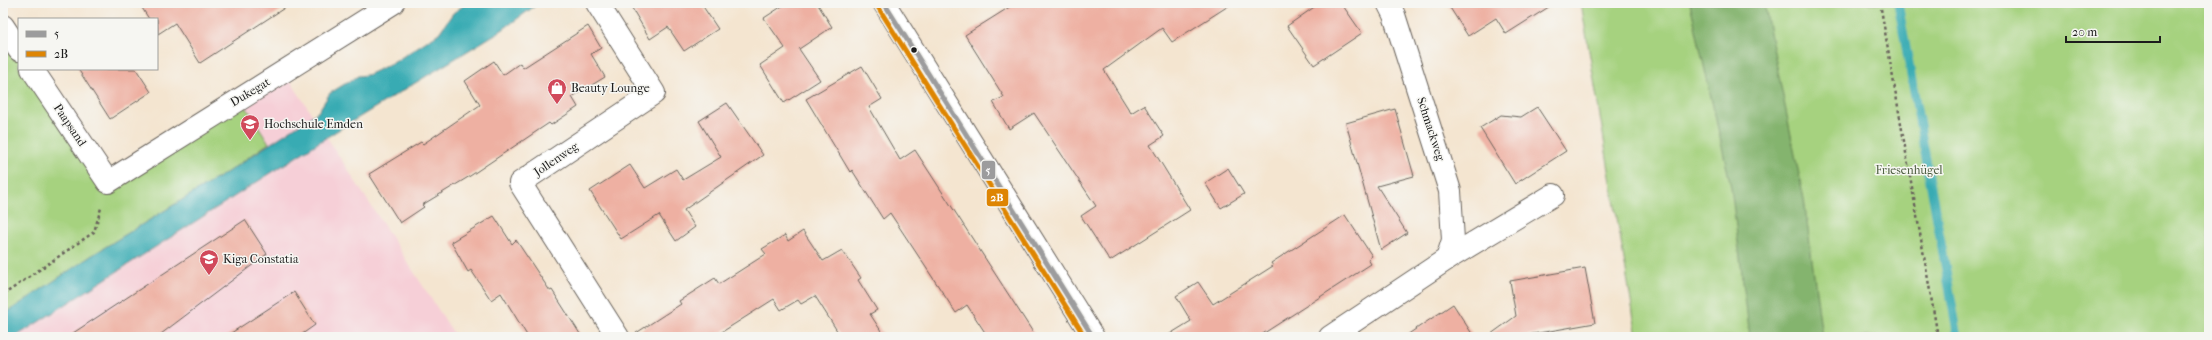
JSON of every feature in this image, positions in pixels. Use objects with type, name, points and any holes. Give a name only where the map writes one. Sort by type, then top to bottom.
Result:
[{"type":"street","name":"Dukegat","points":[[108,182],[393,3]]},
{"type":"street","name":"Jollenweg","points":[[597,3],[654,93],[520,183],[618,337]]},
{"type":"street","points":[[884,3],[1093,337]]},
{"type":"street","name":"Schmackweg","points":[[1388,3],[1394,15],[1450,191],[1453,240],[1447,259]]},
{"type":"street","points":[[3,26],[18,48]]},
{"type":"street","name":"Paapsand","points":[[33,70],[108,182]]},
{"type":"street","points":[[1330,337],[1447,259],[1553,194]]},
{"type":"path","points":[[1880,3],[1938,337]]},
{"type":"path","points":[[3,295],[94,232],[108,182]]},
{"type":"shaded area","name":"Hochschule Emden","points":[[3,26],[18,70],[20,70],[108,182],[284,71],[456,337],[3,337]]},
{"type":"green space","name":"Friesenhügel","points":[[1581,3],[2209,3],[2209,337],[1637,337]]},
{"type":"green space","points":[[1690,3],[1764,3],[1804,199],[1822,337],[1750,337],[1731,187]]},
{"type":"green space","points":[[3,26],[18,48],[18,70],[33,70],[108,182],[240,97],[269,143],[229,171],[94,254],[3,315]]},
{"type":"water","points":[[467,3],[539,3],[502,30],[335,132],[15,337],[3,337],[3,315],[94,254],[229,171],[318,112],[330,93],[358,76],[367,75],[393,63],[439,33],[453,13]]},
{"type":"building","points":[[139,3],[292,3],[200,63],[175,23],[158,34],[158,18],[148,18]]},
{"type":"building","points":[[629,3],[705,3],[702,5],[718,29],[684,51],[668,27],[650,39]]},
{"type":"building","points":[[787,3],[817,3],[832,27],[799,49],[820,80],[784,103],[760,65],[785,48],[764,18]]},
{"type":"building","points":[[1016,3],[1233,3],[1172,42],[1162,28],[1104,70],[1131,113],[1144,105],[1164,136],[1150,145],[1190,210],[1110,261],[1081,216],[1096,206],[1034,113],[1009,129],[993,102],[1004,97],[965,35]]},
{"type":"building","points":[[1320,3],[1341,3],[1362,33],[1314,65],[1287,26]]},
{"type":"building","points":[[1447,3],[1555,3],[1506,34],[1496,18],[1468,36]]},
{"type":"building","points":[[588,26],[601,48],[591,54],[605,77],[572,97],[578,107],[551,125],[549,123],[470,176],[422,205],[424,207],[400,223],[369,174],[421,142],[423,144],[480,105],[465,81],[494,61],[503,75],[520,63],[523,68]]},
{"type":"building","points":[[862,66],[882,99],[869,107],[900,160],[915,150],[1036,337],[988,337],[967,305],[956,313],[890,213],[883,219],[852,170],[850,172],[806,99]]},
{"type":"building","points":[[79,70],[137,70],[151,92],[110,119]]},
{"type":"building","points":[[727,103],[763,155],[684,210],[695,227],[676,241],[659,215],[621,239],[590,191],[630,165],[645,188],[676,169],[683,180],[721,157],[699,121]]},
{"type":"building","points":[[1537,107],[1566,151],[1515,184],[1480,128],[1501,115],[1521,117]]},
{"type":"building","points":[[1395,109],[1414,176],[1377,186],[1407,233],[1381,250],[1346,123]]},
{"type":"building","points":[[1228,168],[1244,194],[1221,208],[1205,183]]},
{"type":"building","points":[[1345,215],[1372,256],[1368,259],[1371,264],[1258,337],[1165,337],[1191,321],[1176,296],[1198,282],[1213,304],[1273,266],[1271,263]]},
{"type":"building","points":[[494,216],[512,244],[516,240],[550,291],[552,290],[582,337],[528,337],[501,293],[491,300],[471,270],[468,272],[451,242]]},
{"type":"building","name":"Kiga Constatia","points":[[245,220],[267,254],[157,337],[67,337]]},
{"type":"building","points":[[803,231],[823,261],[842,250],[861,278],[858,280],[877,310],[870,314],[885,337],[841,337],[815,296],[801,304],[798,300],[781,310],[774,299],[714,337],[630,337],[681,304],[679,301],[715,278],[719,284],[766,254],[762,249],[785,235],[788,241]]},
{"type":"building","points":[[1585,268],[1595,323],[1516,337],[1487,337],[1516,316],[1510,281]]},
{"type":"building","points":[[294,292],[315,325],[298,337],[225,337]]},
{"type":"building","points":[[1453,304],[1474,337],[1404,337]]},
{"type":"waterway","points":[[1898,3],[1958,337]]},
{"type":"transit line","name":"5","points":[[884,3],[1093,337]]},
{"type":"transit line","name":"2B","points":[[878,7],[1085,337]]},
{"type":"place","name":"Beauty Lounge","points":[[557,105]]},
{"type":"place","name":"Hochschule Emden","points":[[250,141]]},
{"type":"place","name":"Kiga Constatia","points":[[209,276]]}]
